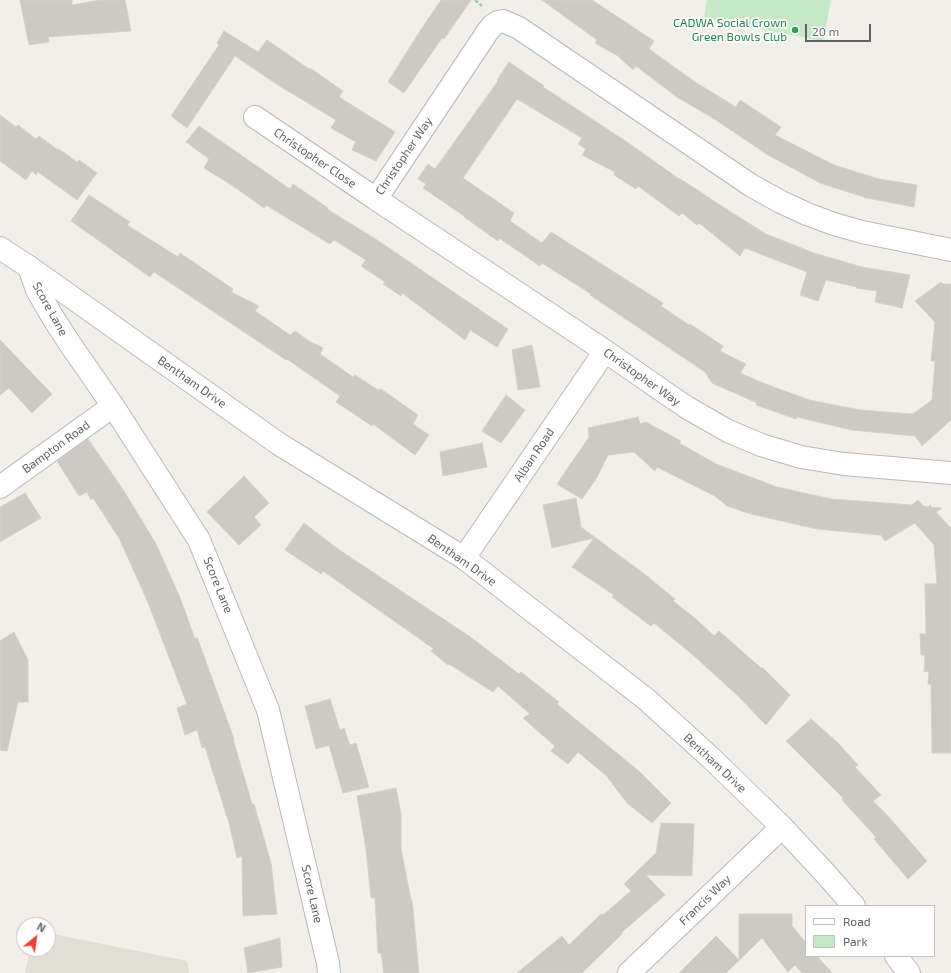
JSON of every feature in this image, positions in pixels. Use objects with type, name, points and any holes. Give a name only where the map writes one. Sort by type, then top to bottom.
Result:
[{"type":"street","name":"Christopher Way","points":[[951,250],[862,232],[814,216],[781,202],[752,186],[519,28],[503,21],[493,25],[488,32],[376,199],[605,351],[686,407],[728,430],[761,445],[801,457],[844,464],[951,473]]},
{"type":"street","name":"Christopher Close","points":[[255,116],[376,199]]},
{"type":"street","name":"Score Lane","points":[[0,248],[29,267],[38,290],[52,316],[113,406],[199,540],[268,710],[330,973]]},
{"type":"street","name":"Bentham Drive","points":[[29,267],[279,444],[464,558],[646,699],[711,758],[782,827],[853,905]]},
{"type":"street","name":"Alban Road","points":[[464,558],[605,351]]},
{"type":"street","name":"Bampton Road","points":[[0,487],[113,406]]},
{"type":"street","name":"Francis Way","points":[[629,973],[782,827]]},
{"type":"street","points":[[897,957],[909,973]]},
{"type":"shaded area","points":[[56,935],[187,961],[189,973],[25,973],[28,957],[56,957]]},
{"type":"green space","name":"CADWA Social Crown Green Bowls Club","points":[[707,0],[831,0],[823,41],[704,18]]},
{"type":"building","points":[[20,0],[72,0],[72,5],[100,0],[125,0],[131,31],[48,37],[49,42],[29,45]]},
{"type":"building","points":[[441,0],[471,0],[444,39],[442,38],[404,93],[388,82]]},
{"type":"building","points":[[542,0],[592,0],[654,41],[649,49],[695,82],[736,107],[740,100],[781,127],[775,135],[834,165],[879,179],[917,185],[914,207],[867,198],[820,183],[768,155],[716,120],[677,97],[636,66],[633,70],[618,56],[595,43],[597,40]]},
{"type":"building","points":[[224,31],[258,52],[267,40],[343,91],[339,97],[395,132],[376,161],[352,150],[356,142],[331,128],[336,120],[278,85],[235,56],[187,128],[171,116],[219,45],[217,43]]},
{"type":"building","points":[[509,62],[544,86],[543,87],[627,142],[679,179],[766,234],[814,253],[862,267],[910,275],[902,308],[875,302],[877,291],[856,288],[857,287],[826,280],[818,301],[800,295],[807,272],[745,248],[740,256],[699,223],[697,225],[682,213],[679,216],[638,186],[636,189],[614,175],[615,172],[582,155],[586,149],[578,144],[582,138],[517,99],[463,178],[514,213],[510,221],[542,243],[551,232],[663,303],[661,306],[723,346],[720,351],[746,364],[740,373],[809,400],[860,410],[913,414],[932,400],[935,361],[931,361],[935,322],[915,301],[941,282],[943,284],[951,284],[951,420],[922,446],[915,436],[852,430],[797,417],[796,419],[756,405],[757,403],[712,383],[705,372],[590,295],[591,294],[542,263],[540,266],[499,238],[498,241],[423,188],[426,184],[418,179],[428,164],[435,169],[498,81],[497,80]]},
{"type":"building","points":[[0,115],[16,127],[18,125],[36,139],[39,136],[58,150],[59,149],[77,162],[79,160],[97,173],[77,200],[38,172],[36,175],[32,171],[26,180],[0,161]]},
{"type":"building","points":[[199,126],[290,189],[293,184],[328,208],[327,209],[377,240],[508,329],[497,347],[470,330],[465,340],[402,293],[401,296],[383,284],[385,282],[361,266],[366,260],[334,240],[330,244],[266,205],[264,208],[204,168],[209,159],[186,142]]},
{"type":"building","points":[[89,195],[130,222],[127,225],[178,257],[180,253],[233,289],[231,292],[259,306],[255,311],[290,335],[295,331],[309,341],[323,348],[320,354],[353,377],[355,375],[378,390],[381,389],[418,415],[413,424],[429,435],[415,455],[373,424],[372,426],[336,402],[340,396],[287,359],[286,360],[154,272],[150,277],[71,221]]},
{"type":"building","points":[[0,340],[52,394],[32,413],[9,388],[0,395]]},
{"type":"building","points":[[532,345],[540,387],[518,390],[512,350]]},
{"type":"building","points":[[506,395],[525,410],[501,443],[482,431]]},
{"type":"building","points":[[638,417],[640,424],[646,422],[681,441],[679,443],[716,464],[777,487],[831,499],[912,505],[918,500],[923,506],[928,507],[930,505],[931,507],[942,508],[936,512],[951,528],[951,753],[932,753],[931,684],[928,684],[929,671],[924,672],[925,655],[921,655],[920,634],[926,634],[925,584],[937,584],[934,545],[915,523],[885,541],[881,535],[817,529],[751,514],[727,506],[715,496],[657,467],[655,471],[634,452],[608,455],[596,479],[582,499],[557,484],[589,437],[588,428]]},
{"type":"building","points":[[88,439],[122,488],[155,542],[179,595],[195,639],[197,637],[234,739],[252,804],[254,804],[271,863],[277,914],[243,916],[242,856],[237,858],[229,823],[205,747],[202,748],[197,730],[185,735],[177,708],[187,704],[147,600],[119,538],[93,498],[91,500],[87,492],[79,496],[57,461]]},
{"type":"building","points":[[482,443],[487,467],[443,476],[440,452]]},
{"type":"building","points":[[244,476],[269,503],[254,517],[261,525],[239,545],[207,512]]},
{"type":"building","points":[[25,493],[41,518],[0,542],[0,507]]},
{"type":"building","points":[[576,498],[581,527],[647,576],[675,599],[673,601],[696,619],[714,636],[719,631],[761,668],[762,667],[790,695],[766,725],[738,696],[693,655],[654,623],[651,626],[612,597],[614,595],[572,567],[594,538],[552,548],[543,505]]},
{"type":"building","points":[[304,523],[338,549],[469,636],[519,674],[521,672],[559,702],[557,704],[640,772],[671,803],[652,823],[627,803],[609,778],[578,752],[568,764],[551,751],[555,746],[523,718],[530,714],[498,686],[493,692],[449,664],[448,665],[431,651],[434,649],[323,571],[321,574],[285,550]]},
{"type":"building","points":[[14,632],[28,660],[28,702],[18,702],[7,751],[0,750],[0,641]]},
{"type":"building","points":[[330,699],[340,730],[344,728],[350,745],[356,743],[369,787],[343,793],[329,745],[316,749],[305,706]]},
{"type":"building","points":[[811,719],[838,743],[858,765],[855,767],[881,795],[873,801],[927,861],[908,879],[874,839],[876,837],[842,800],[843,798],[786,741]]},
{"type":"building","points":[[396,788],[401,813],[401,849],[412,900],[419,973],[384,973],[381,953],[378,953],[375,898],[371,898],[366,849],[357,796]]},
{"type":"building","points":[[661,823],[694,824],[692,876],[646,875],[665,895],[621,933],[622,934],[582,973],[517,973],[562,936],[569,945],[601,914],[603,915],[631,891],[624,884],[656,853]]},
{"type":"building","points":[[739,914],[792,914],[792,926],[805,942],[805,957],[818,957],[832,973],[802,973],[795,965],[788,972],[762,938],[726,973],[679,973],[716,936],[739,960]]},
{"type":"building","points":[[280,938],[282,967],[248,973],[244,948]]},
{"type":"place","name":"CADWA Social Crown Green Bowls Club","points":[[795,30]]}]
